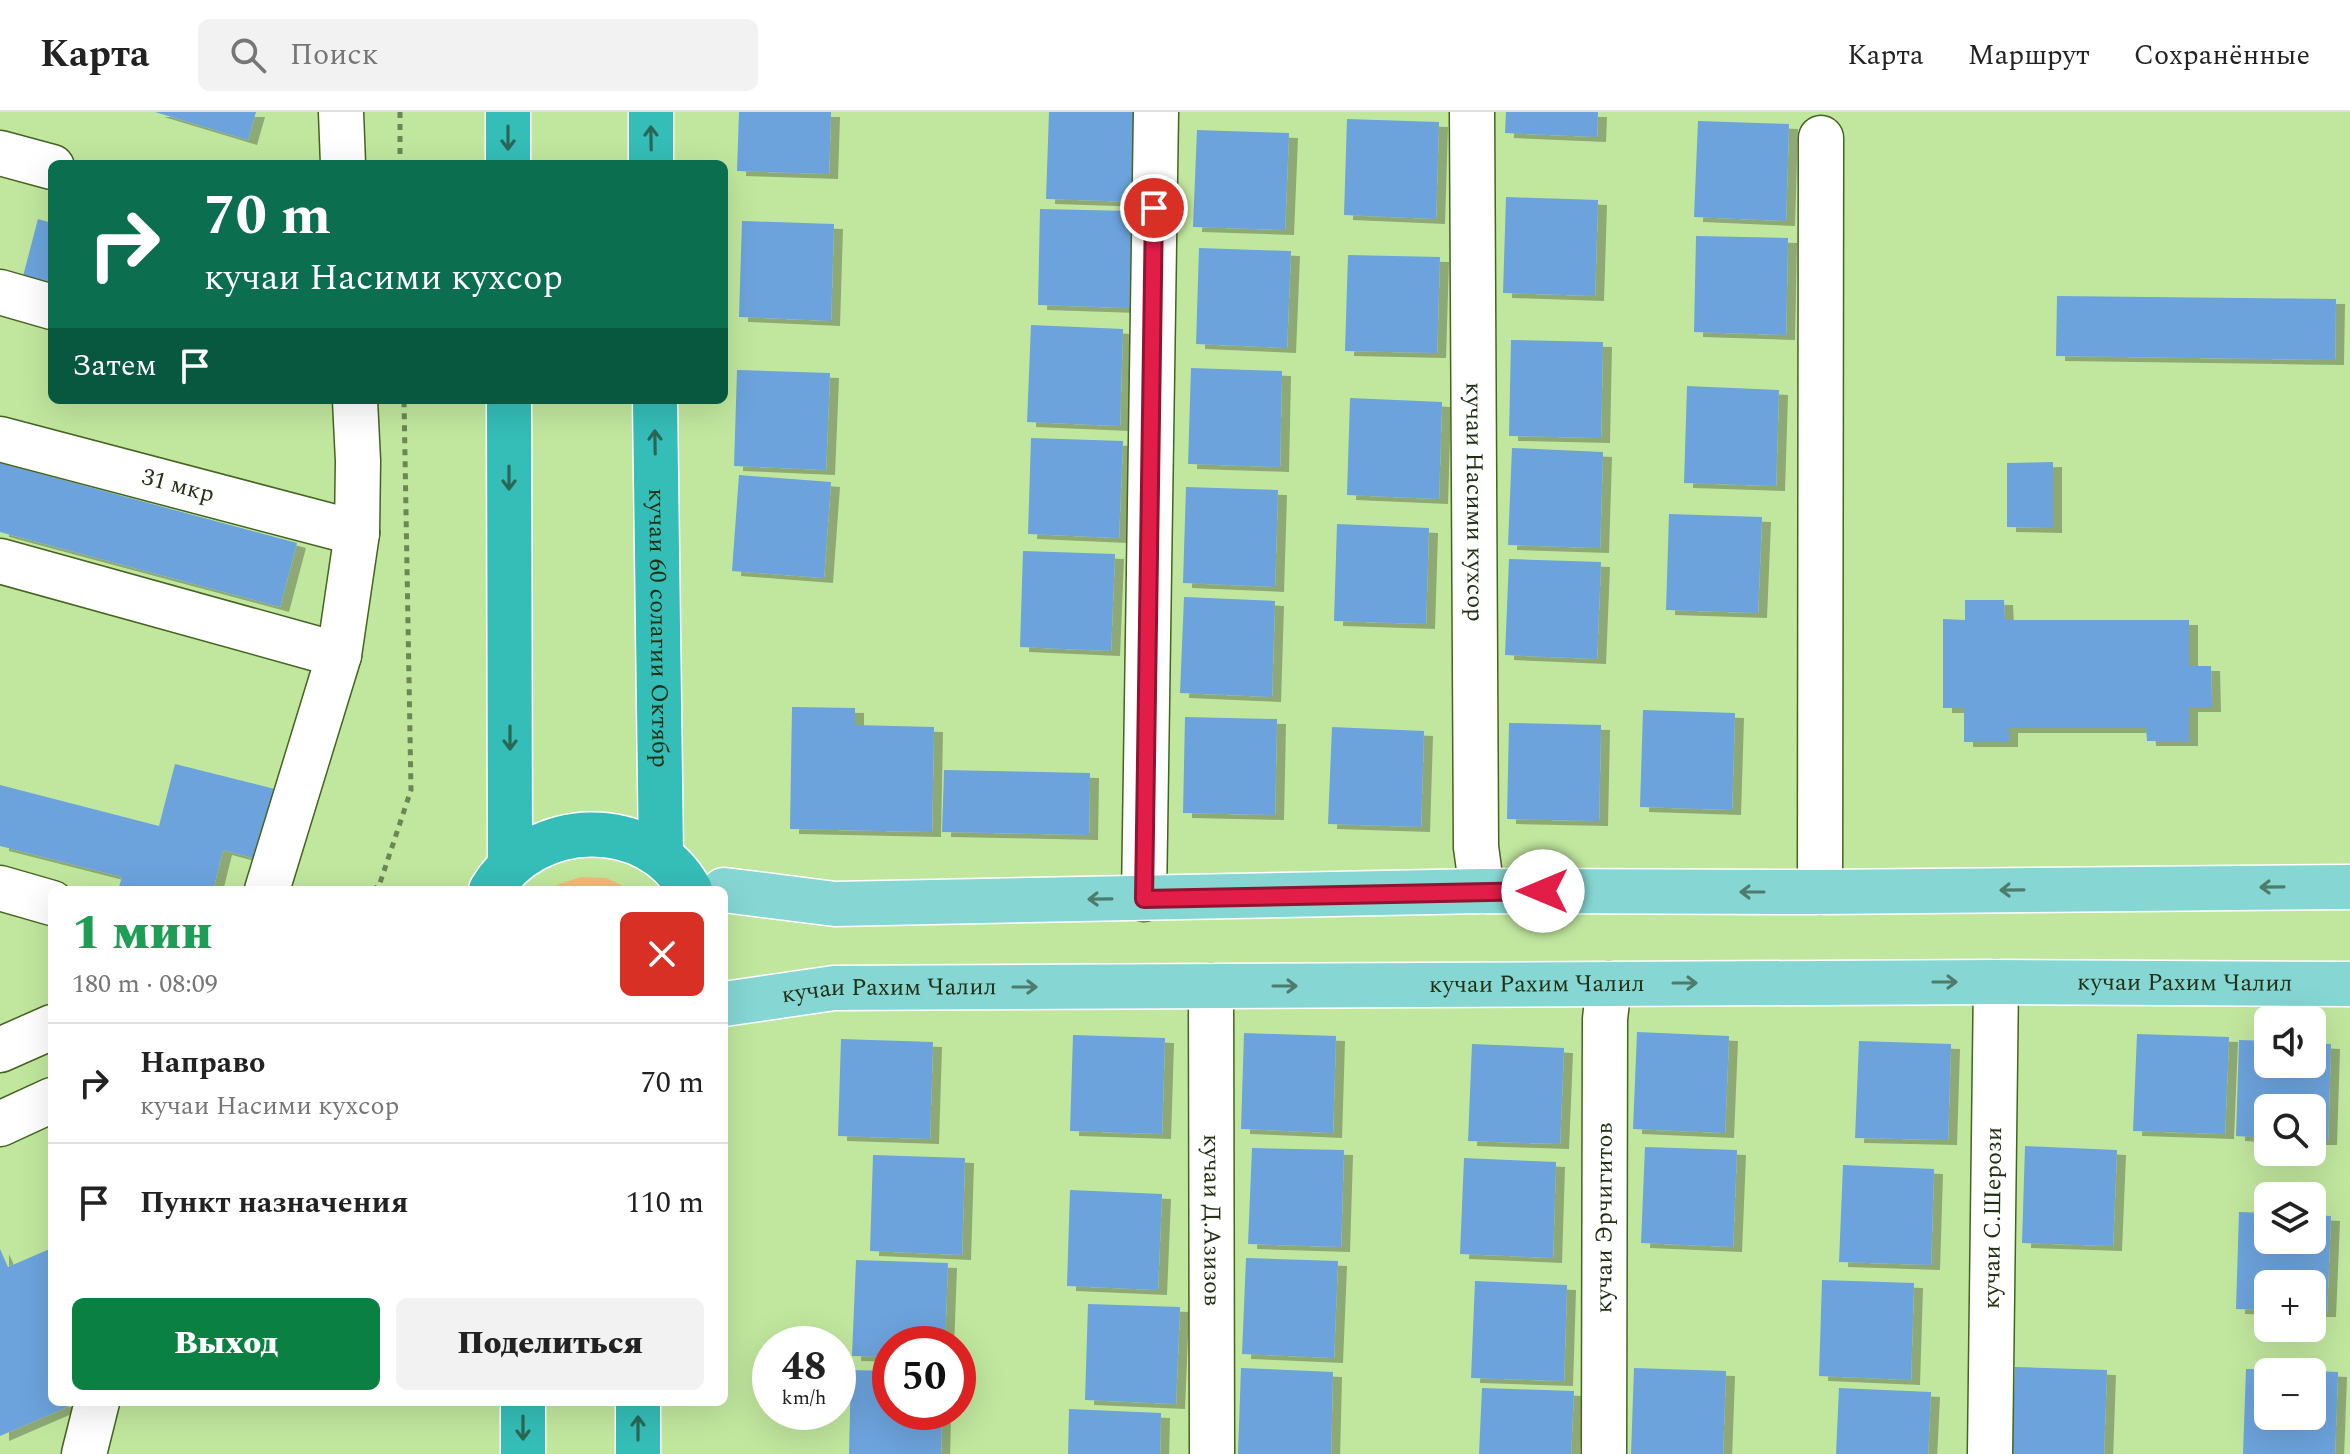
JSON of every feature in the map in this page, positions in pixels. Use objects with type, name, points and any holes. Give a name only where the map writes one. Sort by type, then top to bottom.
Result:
[{"type":"highway","points":[[508,112],[508,160]]},
{"type":"highway","points":[[651,112],[651,160]]},
{"type":"highway","points":[[495,883],[509,404]]},
{"type":"highway","name":"кучаи 60 солагии Октябр","points":[[655,404],[697,882]]},
{"type":"highway","points":[[495,883],[536,846],[567,835],[600,833],[632,840],[697,882]]},
{"type":"highway","points":[[523,1406],[523,1454]]},
{"type":"highway","points":[[638,1406],[638,1454]]},
{"type":"main road","points":[[697,882],[722,886]]},
{"type":"main road","points":[[728,887],[835,904],[1482,891],[1820,892],[2350,887]]},
{"type":"main road","name":"кучаи Рахим Чалил","points":[[728,1003],[834,988],[1996,982],[2350,984]]},
{"type":"street","points":[[341,112],[343,160]]},
{"type":"street","points":[[1144,899],[1156,112]]},
{"type":"street","name":"кучаи Насими кухсор","points":[[1472,112],[1476,847],[1482,891]]},
{"type":"street","points":[[1820,892],[1821,138]]},
{"type":"street","points":[[0,153],[48,166]]},
{"type":"street","points":[[0,292],[48,306]]},
{"type":"street","points":[[268,886],[339,655],[357,533],[355,404]]},
{"type":"street","name":"31 мкр","points":[[0,439],[357,533]]},
{"type":"street","points":[[0,561],[339,655]]},
{"type":"street","points":[[0,888],[48,902]]},
{"type":"street","name":"кучаи С.Шерози","points":[[1990,1454],[1996,982]]},
{"type":"street","name":"кучаи Эрчигитов","points":[[1604,1454],[1605,1019],[1609,984]]},
{"type":"street","name":"кучаи Д.Азизов","points":[[1211,986],[1212,1454]]},
{"type":"street","points":[[0,1050],[48,1029]]},
{"type":"street","points":[[0,1124],[48,1102]]},
{"type":"street","points":[[84,1454],[96,1406]]},
{"type":"path","points":[[400,112],[400,160]]},
{"type":"path","points":[[379,886],[411,790],[404,404]]},
{"type":"shaded area","points":[[581,877],[606,878],[623,886],[556,886]]},
{"type":"building","points":[[155,112],[256,112],[248,140]]},
{"type":"building","points":[[739,112],[831,112],[829,174],[737,171]]},
{"type":"building","points":[[1049,112],[1141,112],[1138,202],[1046,199]]},
{"type":"building","points":[[1506,112],[1598,112],[1597,137],[1505,133]]},
{"type":"building","points":[[1347,119],[1439,122],[1436,219],[1344,215]]},
{"type":"building","points":[[1698,121],[1789,124],[1786,221],[1694,217]]},
{"type":"building","points":[[1197,130],[1289,133],[1285,230],[1193,227]]},
{"type":"building","points":[[1506,197],[1598,200],[1595,296],[1503,293]]},
{"type":"building","points":[[1040,209],[1132,211],[1129,308],[1038,305]]},
{"type":"building","points":[[38,219],[48,222],[48,287],[22,280]]},
{"type":"building","points":[[742,221],[834,224],[831,321],[739,317]]},
{"type":"building","points":[[1696,236],[1788,238],[1786,335],[1694,332]]},
{"type":"building","points":[[1199,248],[1291,251],[1287,348],[1196,344]]},
{"type":"building","points":[[1348,255],[1440,257],[1437,353],[1345,351]]},
{"type":"building","points":[[2057,296],[2336,299],[2335,360],[2056,356]]},
{"type":"building","points":[[1031,325],[1123,329],[1120,426],[1027,422]]},
{"type":"building","points":[[1511,340],[1603,342],[1601,438],[1509,436]]},
{"type":"building","points":[[1191,368],[1282,371],[1280,467],[1188,464]]},
{"type":"building","points":[[737,370],[830,373],[826,470],[734,466]]},
{"type":"building","points":[[1687,386],[1779,390],[1776,486],[1684,483]]},
{"type":"building","points":[[1350,398],[1442,402],[1439,499],[1347,495]]},
{"type":"building","points":[[1031,438],[1123,441],[1119,538],[1028,534]]},
{"type":"building","points":[[1512,448],[1603,452],[1600,548],[1508,545]]},
{"type":"building","points":[[2053,462],[2053,528],[2007,527],[2007,463]]},
{"type":"building","points":[[0,463],[297,543],[280,607],[0,532]]},
{"type":"building","points":[[739,475],[831,482],[824,578],[732,571]]},
{"type":"building","points":[[1186,487],[1278,490],[1275,587],[1183,583]]},
{"type":"building","points":[[1669,514],[1762,517],[1758,613],[1666,610]]},
{"type":"building","points":[[1337,524],[1429,528],[1426,624],[1334,621]]},
{"type":"building","points":[[1023,551],[1115,554],[1111,651],[1020,647]]},
{"type":"building","points":[[1509,559],[1601,562],[1597,659],[1505,655]]},
{"type":"building","points":[[1184,597],[1275,601],[1272,697],[1180,693]]},
{"type":"building","points":[[1965,600],[2004,600],[2005,620],[2189,620],[2189,666],[2211,666],[2212,707],[2189,707],[2189,741],[2147,741],[2146,728],[2009,728],[2009,742],[1964,742],[1964,708],[1943,708],[1943,619],[1965,620]]},
{"type":"building","points":[[792,707],[855,708],[855,725],[934,727],[932,832],[790,829]]},
{"type":"building","points":[[1643,710],[1735,713],[1732,810],[1640,807]]},
{"type":"building","points":[[1185,717],[1277,719],[1275,815],[1183,813]]},
{"type":"building","points":[[1509,723],[1601,725],[1599,821],[1507,819]]},
{"type":"building","points":[[1332,727],[1424,731],[1421,827],[1328,824]]},
{"type":"building","points":[[175,764],[275,789],[257,859],[223,850],[214,886],[119,886],[122,877],[0,846],[0,785],[159,826]]},
{"type":"building","points":[[944,770],[1090,773],[1089,835],[942,832]]},
{"type":"building","points":[[1637,1032],[1729,1036],[1725,1133],[1633,1129]]},
{"type":"building","points":[[1244,1033],[1336,1036],[1333,1133],[1241,1129]]},
{"type":"building","points":[[2137,1034],[2229,1037],[2225,1134],[2133,1131]]},
{"type":"building","points":[[1073,1035],[1165,1038],[1162,1134],[1070,1131]]},
{"type":"building","points":[[841,1039],[933,1042],[930,1139],[838,1136]]},
{"type":"building","points":[[2239,1040],[2254,1041],[2254,1078],[2326,1078],[2326,1044],[2331,1044],[2328,1140],[2326,1094],[2254,1094],[2254,1137],[2236,1136]]},
{"type":"building","points":[[1859,1041],[1951,1044],[1948,1140],[1855,1138]]},
{"type":"building","points":[[1472,1044],[1564,1048],[1560,1144],[1468,1141]]},
{"type":"building","points":[[2025,1146],[2117,1150],[2113,1246],[2022,1243]]},
{"type":"building","points":[[1645,1147],[1737,1150],[1733,1247],[1641,1243]]},
{"type":"building","points":[[1252,1148],[1344,1150],[1341,1247],[1248,1244]]},
{"type":"building","points":[[873,1155],[965,1158],[962,1255],[870,1251]]},
{"type":"building","points":[[1464,1158],[1556,1162],[1553,1258],[1460,1254]]},
{"type":"building","points":[[1843,1165],[1934,1169],[1931,1265],[1839,1262]]},
{"type":"building","points":[[1070,1190],[1162,1194],[1158,1290],[1067,1286]]},
{"type":"building","points":[[2239,1212],[2254,1213],[2254,1254],[2326,1254],[2326,1216],[2331,1216],[2327,1312],[2326,1270],[2254,1270],[2254,1310],[2236,1309]]},
{"type":"building","points":[[0,1249],[8,1267],[48,1250],[48,1406],[70,1406],[0,1436]]},
{"type":"building","points":[[1246,1258],[1338,1261],[1334,1358],[1242,1354]]},
{"type":"building","points":[[856,1260],[948,1263],[946,1326],[872,1326],[872,1357],[856,1356],[856,1326],[853,1326]]},
{"type":"building","points":[[1822,1280],[1914,1283],[1911,1380],[1819,1376]]},
{"type":"building","points":[[1475,1281],[1567,1285],[1564,1381],[1471,1378]]},
{"type":"building","points":[[1088,1304],[1180,1307],[1176,1404],[1085,1400]]},
{"type":"building","points":[[2015,1367],[2107,1370],[2104,1454],[2012,1454]]},
{"type":"building","points":[[1241,1368],[1333,1372],[1331,1454],[1238,1454]]},
{"type":"building","points":[[1634,1368],[1726,1371],[1723,1454],[1631,1454]]},
{"type":"building","points":[[2246,1369],[2254,1369],[2254,1430],[2326,1430],[2326,1372],[2338,1372],[2335,1454],[2243,1454]]},
{"type":"building","points":[[856,1370],[872,1371],[872,1430],[942,1430],[941,1454],[849,1454],[850,1430],[856,1430]]},
{"type":"building","points":[[1482,1388],[1574,1391],[1571,1454],[1479,1454]]},
{"type":"building","points":[[1839,1388],[1931,1392],[1928,1454],[1836,1454]]},
{"type":"building","points":[[1069,1409],[1161,1413],[1160,1454],[1068,1454]]},
{"type":"route","points":[[1154,208],[1144,899],[1543,891]]}]
